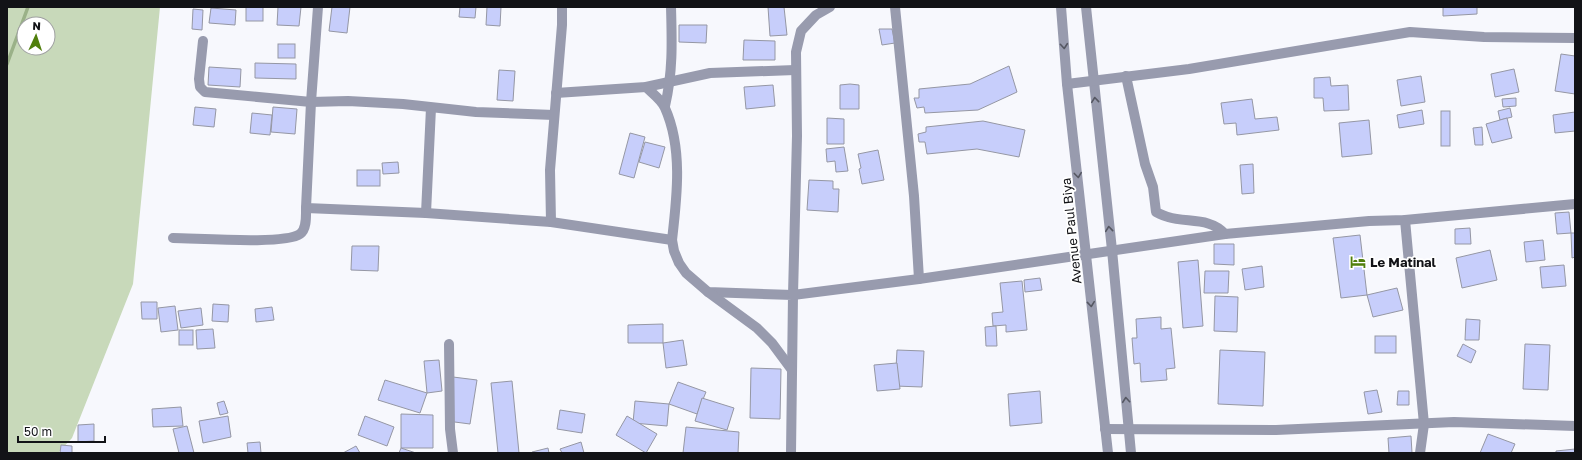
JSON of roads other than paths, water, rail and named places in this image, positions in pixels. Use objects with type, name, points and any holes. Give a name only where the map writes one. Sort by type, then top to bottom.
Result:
[{"type":"street","points":[[173,238],[271,240],[290,239],[301,234],[305,225],[311,102],[318,7]]},
{"type":"street","points":[[551,222],[550,170],[562,25],[562,7]]},
{"type":"street","points":[[671,7],[672,41],[670,82],[665,106],[673,134],[677,162],[676,210],[672,240],[674,251],[686,273],[708,292],[757,328],[772,343],[792,370]]},
{"type":"street","points":[[790,453],[797,136],[795,70],[796,52],[801,31],[816,15],[830,7]]},
{"type":"street","points":[[895,7],[913,188],[919,279]]},
{"type":"street","name":"Avenue Paul Biya","points":[[1061,7],[1108,453]]},
{"type":"street","points":[[1086,7],[1112,250],[1131,453]]},
{"type":"street","points":[[1068,84],[1189,69],[1410,32],[1484,37],[1575,38]]},
{"type":"street","points":[[203,41],[199,80],[200,87],[205,92],[311,102],[348,101],[403,104],[476,112],[554,115]]},
{"type":"street","points":[[556,93],[646,87],[710,73],[795,70]]},
{"type":"street","points":[[1126,76],[1145,164],[1153,187],[1156,212],[1168,218],[1206,223],[1219,227],[1225,234]]},
{"type":"street","points":[[646,87],[665,106]]},
{"type":"street","points":[[426,213],[431,108]]},
{"type":"street","points":[[708,292],[793,295],[919,279],[1086,253],[1225,234],[1369,221],[1405,220],[1575,204]]},
{"type":"street","points":[[306,208],[426,213],[551,222],[672,240]]},
{"type":"street","points":[[1405,220],[1424,424],[1420,453]]},
{"type":"street","points":[[449,344],[450,429],[453,453]]},
{"type":"street","points":[[1105,429],[1276,430],[1454,422],[1575,426]]},
{"type":"waterway","points":[[7,64],[28,7]]},
{"type":"place","name":"Le Matinal","points":[[1358,262]]}]
